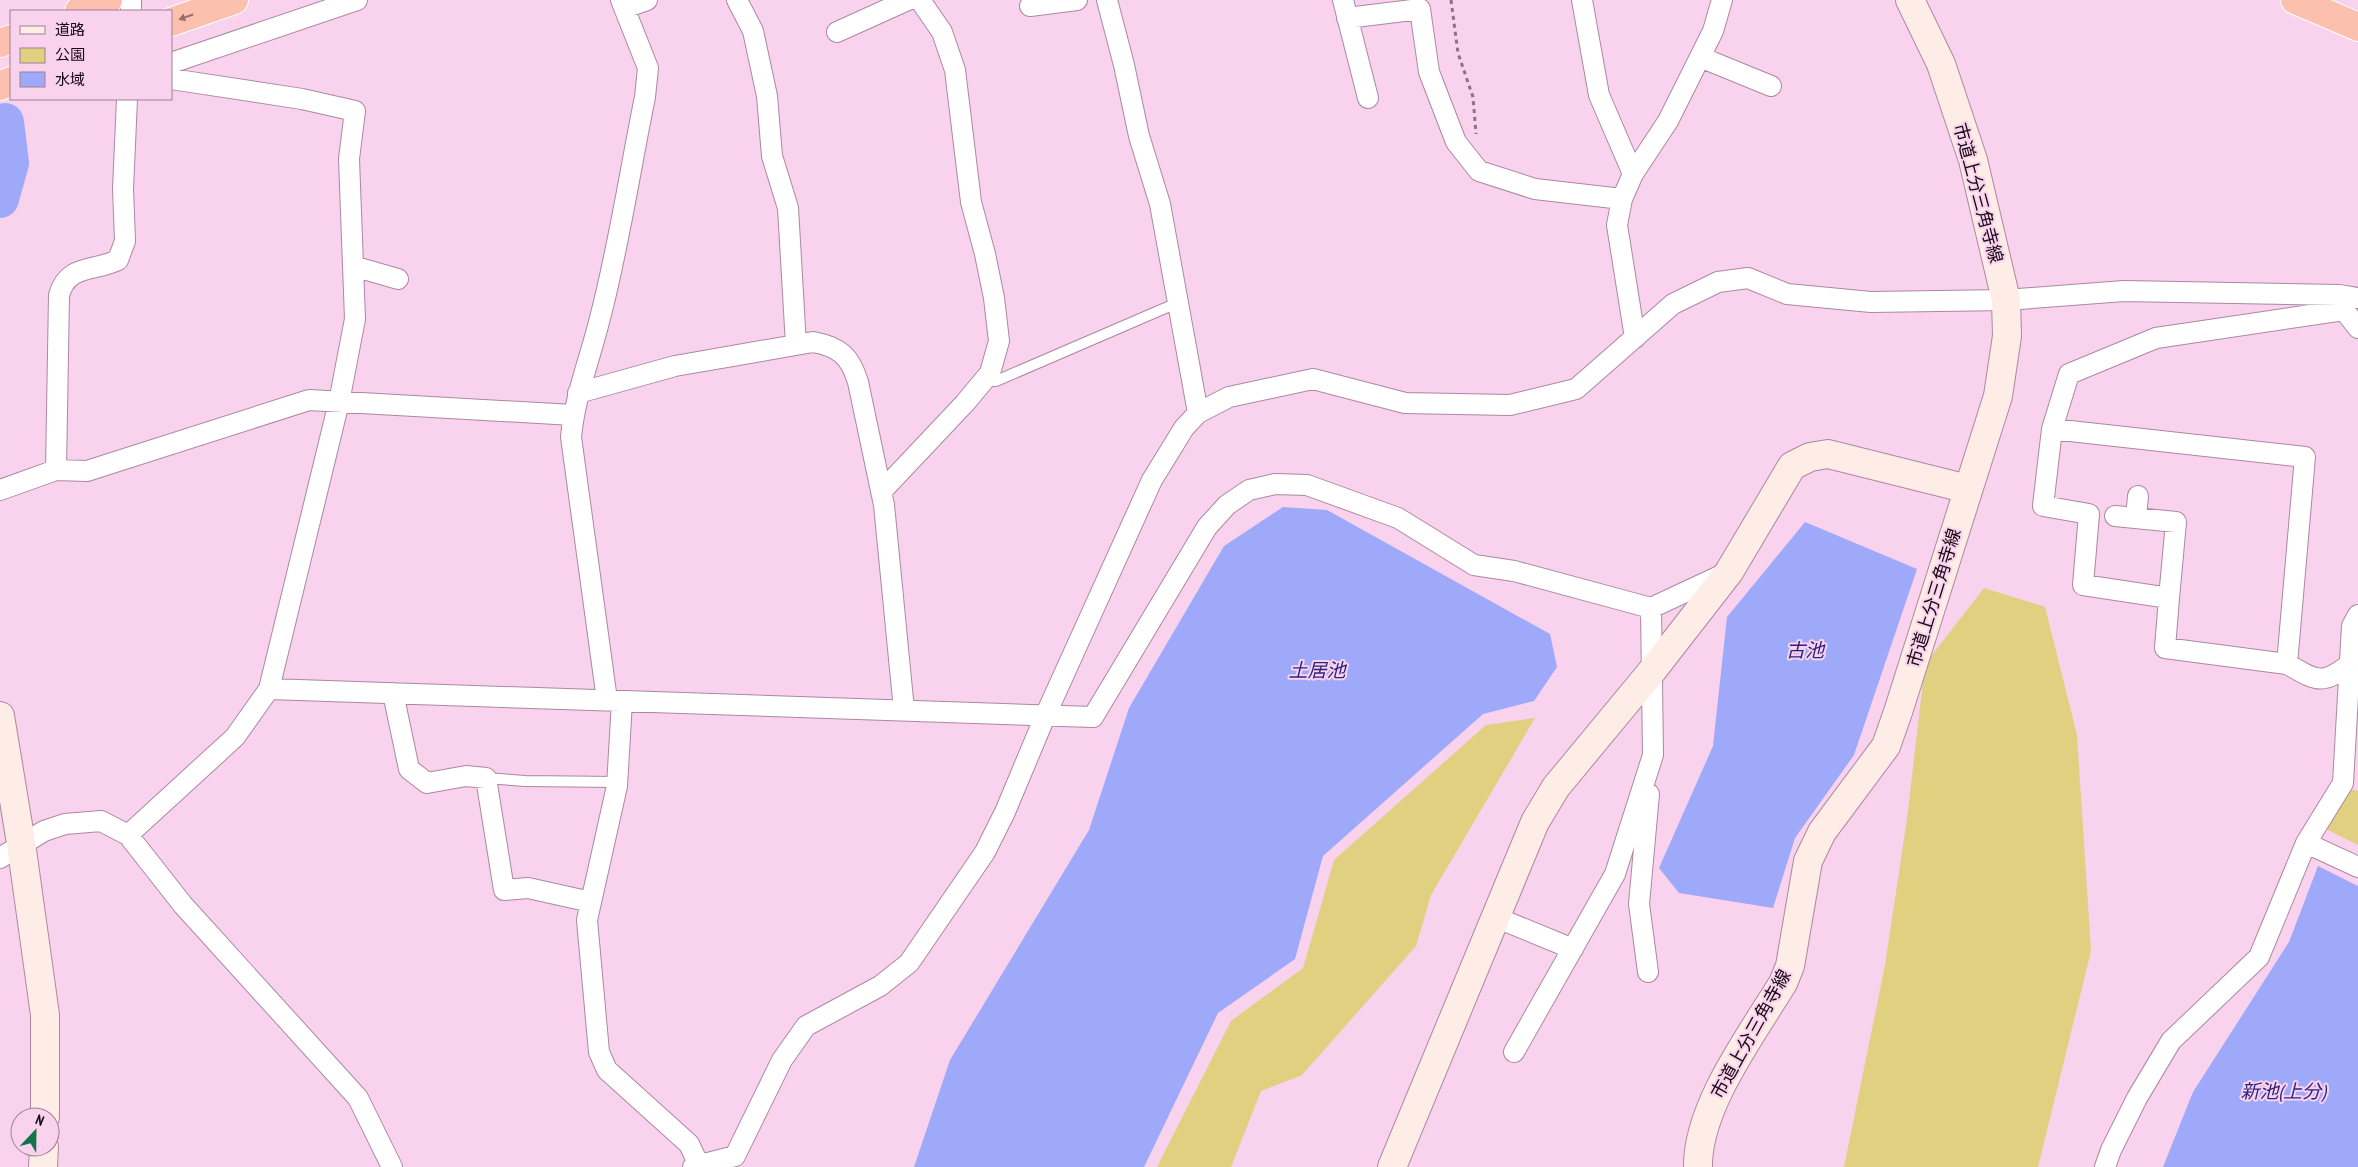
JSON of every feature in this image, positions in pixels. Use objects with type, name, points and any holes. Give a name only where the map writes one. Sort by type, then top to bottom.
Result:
[{"type":"highway","points":[[82,10],[108,0]]},
{"type":"highway","points":[[172,22],[234,0]]},
{"type":"highway","points":[[2294,0],[2358,27]]},
{"type":"street","points":[[172,63],[357,0]]},
{"type":"street","points":[[647,0],[623,4],[648,68],[645,97],[600,319],[578,393],[571,437],[615,701],[617,782],[587,920],[599,1052],[607,1070],[689,1144],[696,1166],[735,1156],[782,1060],[806,1026],[880,986],[910,963],[985,852],[1005,812],[1046,714],[1152,480],[1184,428],[1198,413],[1229,397],[1313,379],[1405,404],[1510,405],[1576,390],[1673,304],[1718,282],[1748,278],[1787,294],[1871,302],[2006,300],[2124,291],[2347,301]]},
{"type":"street","points":[[737,0],[753,31],[767,96],[772,156],[788,208],[796,345]]},
{"type":"street","points":[[837,32],[908,0]]},
{"type":"street","points":[[881,492],[985,380],[990,373],[999,341],[994,298],[971,202],[955,70],[942,32],[920,0]]},
{"type":"street","points":[[1030,6],[1077,0]]},
{"type":"street","points":[[1107,0],[1124,65],[1139,136],[1160,204],[1198,413]]},
{"type":"street","points":[[1582,0],[1599,94],[1633,174]]},
{"type":"street","points":[[1635,338],[1616,224],[1622,200],[1633,174],[1668,121],[1713,32],[1722,0]]},
{"type":"street","name":"市道上分三角寺線","points":[[1698,1167],[1702,1129],[1712,1103],[1783,983],[1790,966],[1808,861],[1822,832],[1886,746],[1922,640],[1998,396],[2007,336],[2006,300],[1973,160],[1940,64],[1910,0]]},
{"type":"street","points":[[1368,98],[1345,9],[1420,9],[1429,72],[1456,142],[1479,171],[1535,189],[1622,200]]},
{"type":"street","points":[[1700,57],[1771,86]]},
{"type":"street","points":[[128,835],[234,737],[269,689],[339,402],[355,319],[349,159],[355,111],[302,99],[172,79]]},
{"type":"street","points":[[56,470],[59,295],[62,283],[73,273],[108,265],[118,260],[125,241],[123,188],[127,100]]},
{"type":"street","points":[[353,266],[398,279]]},
{"type":"street","points":[[2347,301],[2358,328]]},
{"type":"street","points":[[2169,598],[2083,585],[2089,514],[2043,506],[2052,429],[2069,374],[2156,338],[2347,301]]},
{"type":"street","points":[[578,393],[675,366],[812,342],[826,344],[842,353],[852,365],[881,492],[904,710]]},
{"type":"street","points":[[0,490],[56,470],[87,471],[309,400],[573,415]]},
{"type":"street","points":[[2052,429],[2305,457],[2287,664]]},
{"type":"street","points":[[1392,1167],[1535,822],[1556,787],[1652,671],[1729,572],[1792,466],[1810,457],[1828,454],[1968,489]]},
{"type":"street","points":[[269,689],[1093,717],[1206,527],[1227,505],[1249,490],[1275,484],[1307,485],[1398,518],[1474,565],[1514,571],[1651,608],[1729,572]]},
{"type":"street","points":[[2136,518],[2138,496]]},
{"type":"street","points":[[2115,516],[2176,522],[2165,648],[2287,664],[2315,679],[2335,676],[2351,663]]},
{"type":"street","points":[[1648,972],[1639,904],[1653,755],[1651,608]]},
{"type":"street","points":[[2105,1167],[2111,1150],[2137,1098],[2171,1041],[2259,957],[2306,843],[2351,785],[2352,626],[2358,615]]},
{"type":"street","points":[[393,693],[409,769],[427,783],[466,776],[486,778],[504,890],[528,888],[591,902]]},
{"type":"street","points":[[0,716],[10,851],[45,1015],[45,1107]]},
{"type":"street","points":[[1514,1052],[1615,874],[1653,755]]},
{"type":"street","points":[[10,851],[44,831],[65,824],[101,820],[128,835],[183,905],[358,1098],[392,1167]]},
{"type":"street","points":[[2306,843],[2358,867]]},
{"type":"street","points":[[1495,917],[1573,949]]},
{"type":"lane","points":[[985,380],[996,381],[1177,302]]},
{"type":"lane","points":[[486,778],[525,781],[617,782]]},
{"type":"path","points":[[1451,0],[1458,53],[1473,97],[1479,171]]},
{"type":"green space","points":[[1984,588],[2045,607],[2077,735],[2091,951],[2038,1167],[1844,1167],[1885,965],[1907,819],[1925,664]]},
{"type":"green space","points":[[1535,718],[1431,895],[1416,946],[1302,1075],[1261,1091],[1231,1167],[1157,1167],[1231,1021],[1303,968],[1334,860],[1486,725]]},
{"type":"green space","points":[[2346,788],[2358,791],[2358,845],[2322,827]]},
{"type":"water","name":"土居池","points":[[1283,507],[1327,510],[1550,634],[1557,667],[1534,701],[1483,714],[1323,856],[1295,959],[1218,1013],[1144,1167],[914,1167],[950,1060],[1089,830],[1129,708],[1224,546]]},
{"type":"water","name":"古池","points":[[1805,522],[1917,569],[1854,755],[1795,838],[1773,908],[1679,893],[1659,868],[1713,746],[1727,617]]},
{"type":"water","name":"新池(上分)","points":[[2318,866],[2358,886],[2358,1167],[2163,1167],[2193,1092],[2289,942]]},
{"type":"waterway","points":[[0,199],[10,163],[5,122]]}]
